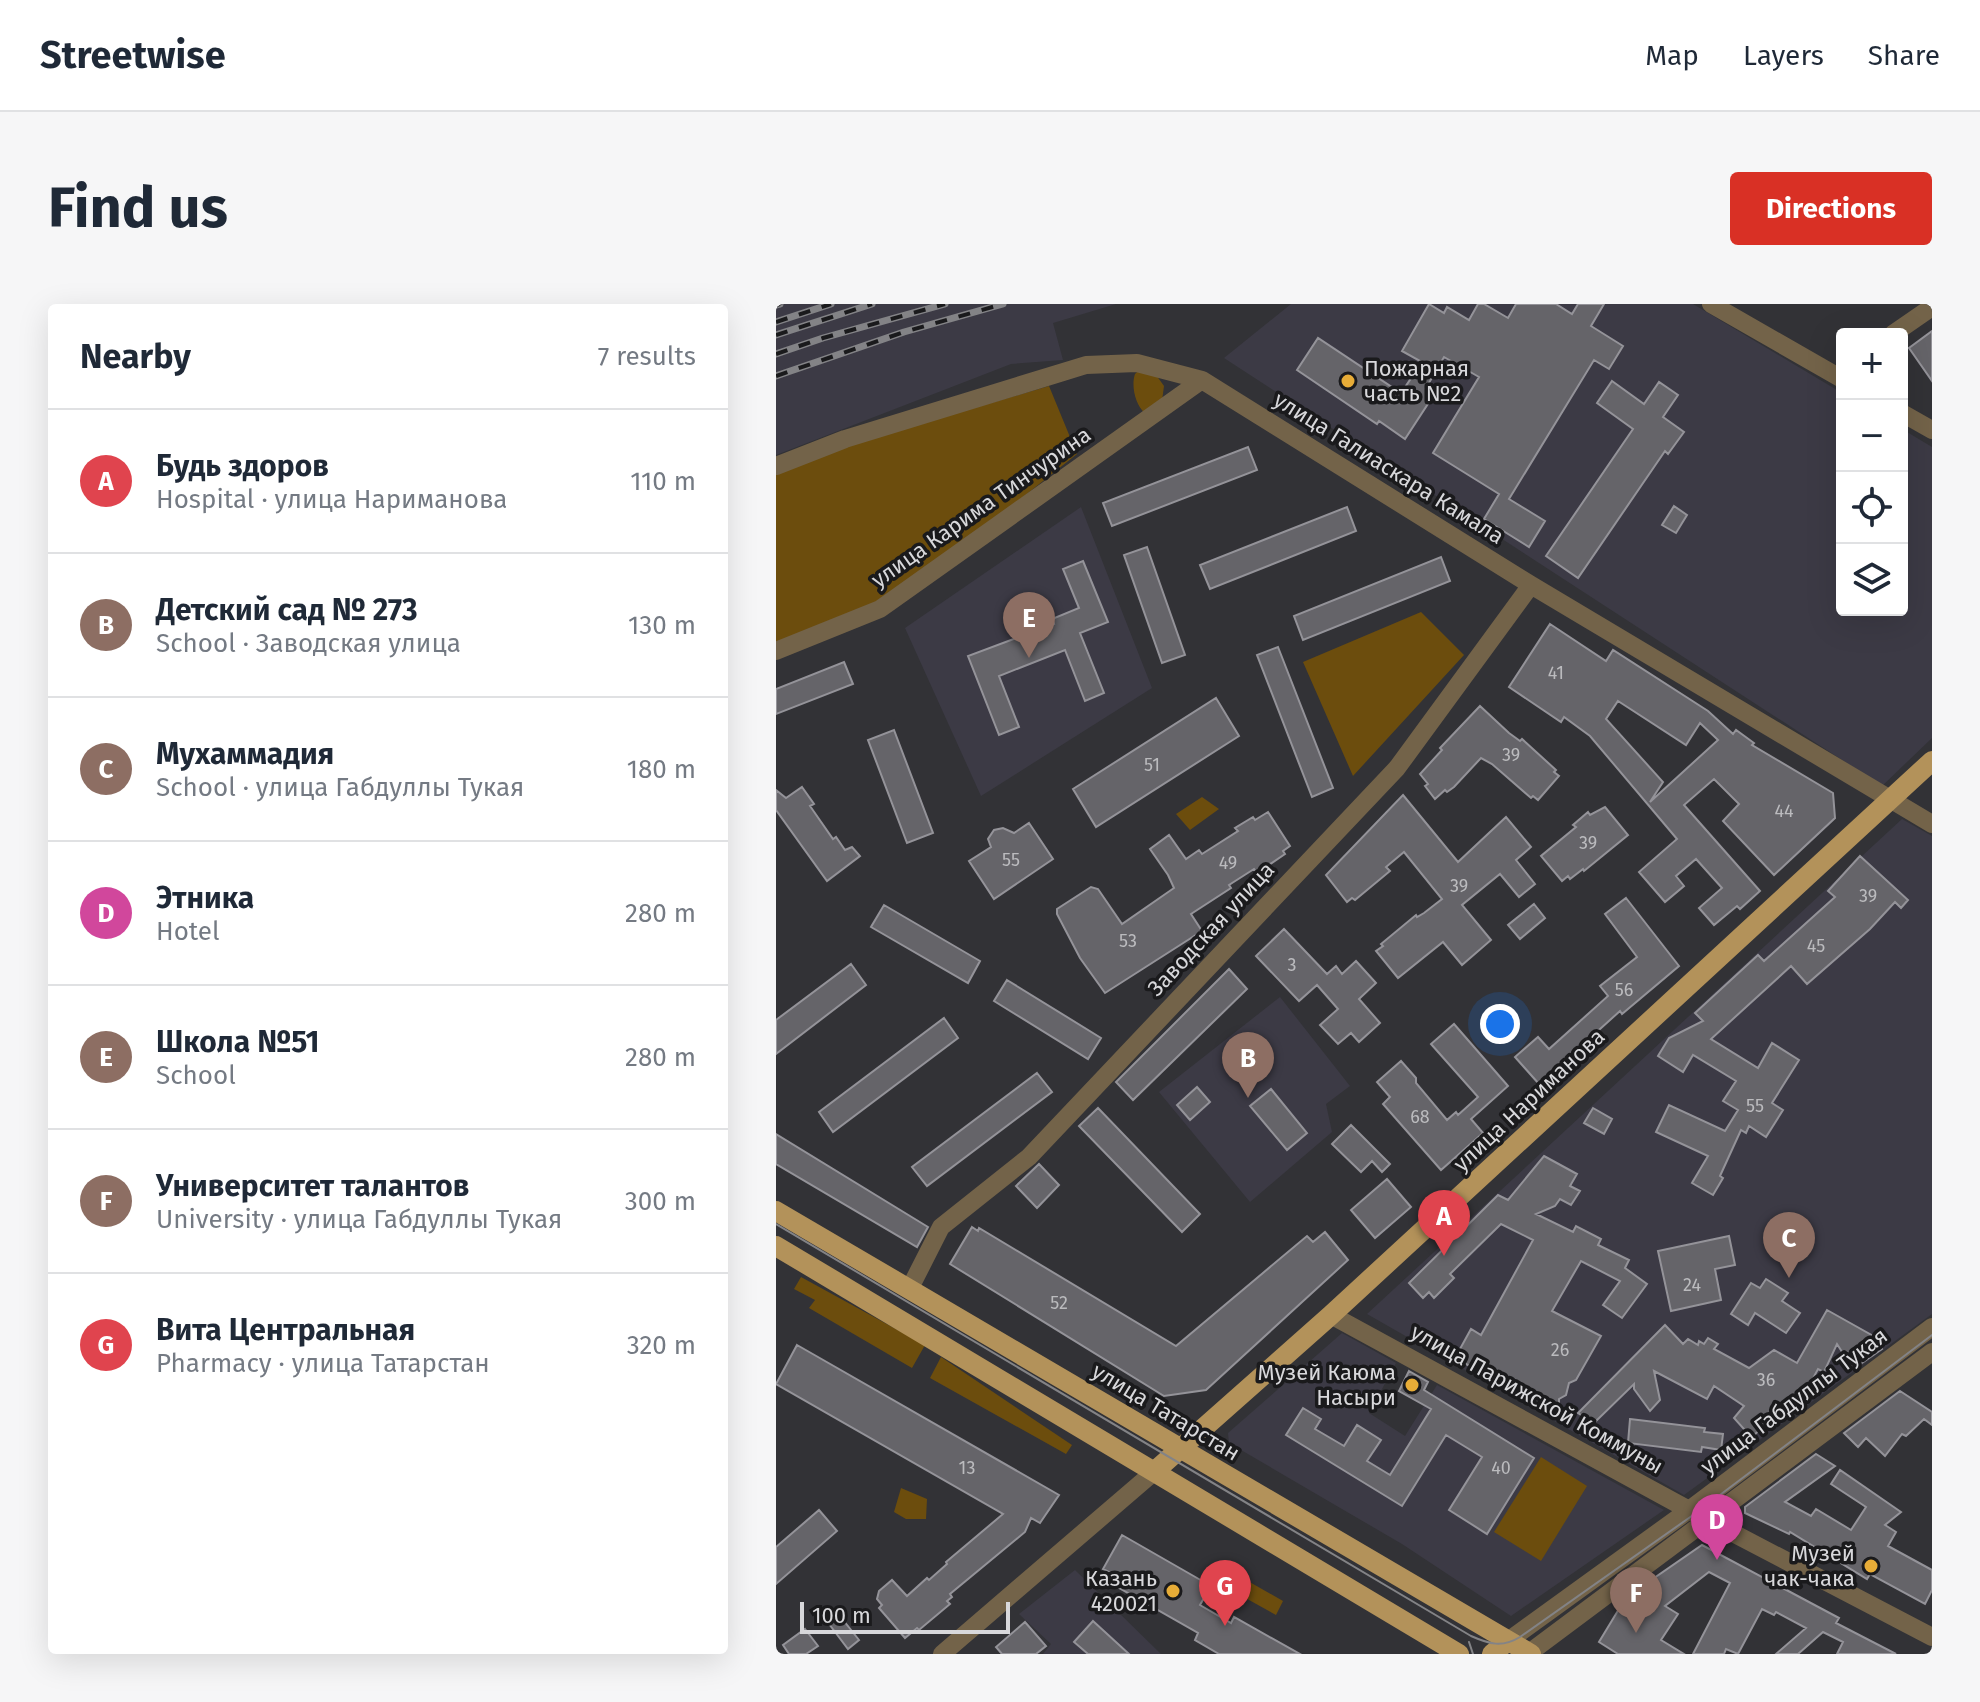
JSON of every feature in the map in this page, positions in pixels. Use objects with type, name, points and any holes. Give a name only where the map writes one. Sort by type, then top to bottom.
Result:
[{"type":"main road","name":"улица Нариманова","points":[[1155,1471],[1331,1315],[1932,761]]},
{"type":"main road","name":"улица Татарстан","points":[[776,1211],[1179,1448],[1500,1648],[1529,1654]]},
{"type":"main road","points":[[776,1246],[1459,1654]]},
{"type":"street","points":[[1711,304],[1836,372]]},
{"type":"street","points":[[1902,328],[1932,307]]},
{"type":"street","name":"улица Галиаскара Камала","points":[[776,466],[845,439],[1086,365],[1137,363],[1202,380],[1531,585],[1932,824]]},
{"type":"street","name":"улица Карима Тинчурина","points":[[776,651],[880,609],[1202,380]]},
{"type":"street","points":[[1908,416],[1932,430]]},
{"type":"street","name":"Заводская улица","points":[[910,1288],[941,1227],[1029,1157],[1397,768],[1531,585]]},
{"type":"street","name":"улица Парижской Коммуны","points":[[1331,1315],[1689,1510],[1932,1637]]},
{"type":"street","name":"улица Габдуллы Тукая","points":[[1500,1648],[1932,1327]]},
{"type":"street","name":"улица Габдуллы Тукая","points":[[1529,1654],[1932,1352]]},
{"type":"street","points":[[942,1654],[1155,1471]]},
{"type":"shaded area","points":[[776,304],[1116,304],[1053,323],[1063,360],[1011,364],[776,455]]},
{"type":"shaded area","points":[[1291,304],[1693,304],[1836,389],[1836,616],[1908,616],[1908,433],[1932,447],[1932,738],[1882,786],[1224,358]]},
{"type":"shaded area","points":[[1138,371],[1154,372],[1164,386],[1162,401],[1145,413],[1136,400],[1134,389]]},
{"type":"shaded area","points":[[1049,386],[1077,454],[906,590],[776,644],[776,472],[848,445]]},
{"type":"shaded area","points":[[1081,507],[1152,688],[981,796],[905,628]]},
{"type":"shaded area","points":[[1421,612],[1464,655],[1353,776],[1303,662]]},
{"type":"shaded area","points":[[1202,797],[1219,809],[1190,830],[1176,814]]},
{"type":"shaded area","points":[[1902,819],[1932,836],[1932,1314],[1684,1495],[1367,1314]]},
{"type":"shaded area","points":[[1280,997],[1350,1086],[1326,1104],[1332,1132],[1250,1202],[1159,1092]]},
{"type":"shaded area","points":[[801,1277],[925,1345],[912,1368],[809,1308],[815,1300],[794,1289]]},
{"type":"shaded area","points":[[1342,1333],[1396,1363],[1369,1413],[1405,1436],[1437,1385],[1664,1510],[1511,1616],[1402,1544],[1229,1443],[1228,1433]]},
{"type":"shaded area","points":[[941,1357],[1072,1445],[1066,1454],[930,1378]]},
{"type":"shaded area","points":[[1541,1457],[1587,1486],[1541,1561],[1494,1532]]},
{"type":"shaded area","points":[[901,1488],[927,1499],[926,1519],[906,1519],[894,1512]]},
{"type":"shaded area","points":[[1075,1570],[1161,1654],[1043,1654],[1051,1644],[1019,1614]]},
{"type":"shaded area","points":[[1239,1576],[1283,1601],[1276,1615],[1231,1590]]},
{"type":"building","points":[[1429,304],[1444,313],[1447,307],[1469,320],[1478,304],[1484,304],[1508,318],[1516,304],[1556,304],[1572,314],[1578,304],[1604,304],[1591,326],[1623,346],[1609,369],[1594,360],[1509,499],[1545,521],[1529,547],[1484,519],[1499,494],[1433,453],[1479,377],[1444,357],[1426,388],[1435,393],[1405,439],[1379,421],[1377,424],[1297,370],[1318,338],[1401,393],[1422,362],[1402,351]]},
{"type":"building","points":[[1932,331],[1932,381],[1909,348]]},
{"type":"building","points":[[1612,381],[1644,404],[1659,382],[1678,395],[1663,417],[1684,432],[1668,454],[1665,451],[1578,578],[1546,556],[1633,429],[1597,403]]},
{"type":"building","points":[[1248,447],[1257,470],[1112,526],[1103,503]]},
{"type":"building","points":[[1674,506],[1687,515],[1676,533],[1662,525]]},
{"type":"building","points":[[1347,507],[1356,531],[1210,589],[1200,565]]},
{"type":"building","points":[[1147,547],[1185,655],[1162,663],[1124,555]]},
{"type":"building","points":[[1441,557],[1450,581],[1303,640],[1294,616]]},
{"type":"building","points":[[1083,561],[1108,622],[1080,633],[1104,693],[1085,701],[1065,650],[999,676],[1019,727],[999,735],[968,656],[1054,624],[1052,619],[1079,608],[1063,569]]},
{"type":"building","points":[[1550,624],[1606,661],[1613,650],[1708,711],[1733,734],[1736,730],[1754,743],[1752,745],[1833,793],[1835,818],[1774,875],[1723,821],[1739,804],[1714,779],[1684,805],[1760,891],[1740,909],[1737,906],[1714,925],[1699,908],[1722,888],[1696,859],[1676,876],[1684,886],[1665,902],[1639,872],[1677,839],[1590,736],[1564,717],[1561,722],[1509,687]],"holes":[[[1618,701],[1686,745],[1700,723],[1718,740],[1650,802],[1663,782],[1606,719]]]},
{"type":"building","points":[[1278,647],[1333,788],[1312,797],[1257,655]]},
{"type":"building","points":[[844,662],[853,684],[776,714],[776,689]]},
{"type":"building","points":[[1216,698],[1239,736],[1096,827],[1073,789]]},
{"type":"building","points":[[1480,706],[1556,770],[1554,772],[1559,776],[1538,800],[1533,796],[1531,798],[1481,758],[1454,787],[1435,799],[1425,786],[1428,784],[1420,774]]},
{"type":"building","points":[[894,730],[933,833],[907,843],[868,740]]},
{"type":"building","points":[[802,787],[814,804],[810,806],[833,839],[836,837],[845,850],[852,847],[860,856],[827,881],[776,810],[776,790],[786,798]]},
{"type":"building","points":[[1403,795],[1458,862],[1506,817],[1531,847],[1516,860],[1535,884],[1519,897],[1500,874],[1462,905],[1491,940],[1462,965],[1443,942],[1398,978],[1376,951],[1416,915],[1424,913],[1442,899],[1404,852],[1386,867],[1390,871],[1355,900],[1352,898],[1347,902],[1326,875]]},
{"type":"building","points":[[1605,807],[1628,835],[1584,871],[1562,881],[1541,856],[1576,827],[1573,825],[1588,812],[1590,815]]},
{"type":"building","points":[[1268,812],[1290,846],[1283,851],[1285,854],[1257,873],[1254,869],[1191,914],[1202,931],[1105,993],[1080,958],[1057,909],[1091,887],[1098,889],[1122,924],[1174,888],[1150,849],[1169,835],[1186,859],[1199,850],[1202,854],[1238,831],[1235,828]]},
{"type":"building","points":[[1029,823],[1053,859],[994,899],[969,861],[991,847],[988,839],[994,830],[1003,828],[1014,833]]},
{"type":"building","points":[[1860,856],[1908,900],[1901,908],[1895,902],[1870,929],[1807,984],[1791,966],[1711,1039],[1758,1068],[1772,1043],[1799,1060],[1772,1103],[1783,1110],[1766,1137],[1749,1126],[1746,1133],[1741,1130],[1720,1176],[1723,1178],[1713,1195],[1692,1183],[1708,1156],[1656,1132],[1669,1105],[1725,1131],[1738,1110],[1723,1101],[1736,1081],[1693,1055],[1683,1072],[1658,1056],[1669,1038],[1703,1021],[1695,1013],[1758,955],[1764,961],[1835,897],[1828,891]]},
{"type":"building","points":[[1626,898],[1679,966],[1622,1014],[1620,1011],[1539,1084],[1515,1057],[1538,1037],[1549,1049],[1608,996],[1600,986],[1637,957],[1605,914]]},
{"type":"building","points":[[1534,904],[1545,918],[1520,939],[1508,925]]},
{"type":"building","points":[[884,905],[980,961],[968,983],[871,927]]},
{"type":"building","points":[[1284,929],[1327,974],[1336,966],[1342,974],[1356,961],[1376,983],[1359,999],[1380,1023],[1359,1042],[1351,1033],[1338,1044],[1320,1025],[1338,1009],[1317,985],[1299,1001],[1256,956]]},
{"type":"building","points":[[851,964],[866,985],[776,1054],[776,1020]]},
{"type":"building","points":[[1229,969],[1247,989],[1133,1100],[1116,1082]]},
{"type":"building","points":[[1007,980],[1101,1038],[1088,1059],[994,1001]]},
{"type":"building","points":[[944,1018],[958,1038],[833,1132],[819,1112]]},
{"type":"building","points":[[1454,1024],[1508,1086],[1471,1119],[1483,1133],[1441,1170],[1383,1104],[1390,1097],[1377,1082],[1401,1061],[1447,1120],[1456,1112],[1458,1115],[1478,1097],[1431,1044]]},
{"type":"building","points":[[1037,1073],[1052,1092],[927,1186],[912,1167]]},
{"type":"building","points":[[1197,1087],[1210,1102],[1190,1120],[1177,1105]]},
{"type":"building","points":[[1271,1089],[1307,1133],[1287,1150],[1250,1106]]},
{"type":"building","points":[[1098,1108],[1200,1214],[1182,1232],[1079,1126]]},
{"type":"building","points":[[1593,1108],[1612,1119],[1604,1134],[1584,1123]]},
{"type":"building","points":[[1351,1125],[1390,1164],[1382,1172],[1372,1161],[1361,1172],[1332,1144]]},
{"type":"building","points":[[776,1134],[928,1227],[917,1247],[776,1164]]},
{"type":"building","points":[[1544,1156],[1577,1174],[1570,1186],[1580,1191],[1571,1205],[1560,1199],[1555,1206],[1536,1214],[1573,1232],[1576,1226],[1601,1239],[1598,1245],[1629,1260],[1625,1268],[1647,1284],[1622,1318],[1603,1305],[1620,1281],[1581,1261],[1552,1311],[1601,1336],[1576,1380],[1569,1383],[1566,1395],[1559,1399],[1559,1407],[1548,1413],[1537,1405],[1527,1404],[1519,1395],[1507,1393],[1510,1388],[1455,1358],[1471,1329],[1481,1335],[1533,1240],[1501,1224],[1450,1274],[1454,1278],[1434,1298],[1429,1292],[1423,1298],[1409,1283],[1498,1195],[1508,1200]]},
{"type":"building","points":[[1039,1164],[1059,1185],[1037,1208],[1016,1186]]},
{"type":"building","points":[[1387,1179],[1411,1207],[1375,1238],[1351,1210]]},
{"type":"building","points":[[972,1227],[978,1231],[979,1228],[1176,1346],[1307,1236],[1313,1242],[1325,1232],[1348,1260],[1206,1390],[1164,1396],[950,1264]]},
{"type":"building","points":[[1729,1236],[1735,1265],[1715,1269],[1721,1300],[1671,1311],[1658,1251]]},
{"type":"building","points":[[1766,1279],[1788,1293],[1782,1301],[1800,1313],[1786,1333],[1755,1313],[1748,1325],[1731,1314],[1751,1283],[1760,1288]]},
{"type":"building","points":[[1827,1310],[1875,1337],[1882,1349],[1853,1369],[1837,1344],[1824,1372],[1818,1369],[1809,1386],[1812,1391],[1751,1437],[1734,1418],[1744,1406],[1714,1386],[1707,1399],[1654,1371],[1660,1400],[1650,1411],[1634,1389],[1634,1384],[1594,1423],[1578,1413],[1665,1325],[1683,1344],[1688,1339],[1698,1345],[1699,1341],[1704,1344],[1708,1338],[1718,1344],[1714,1349],[1749,1368],[1774,1350],[1797,1363]]},
{"type":"building","points":[[797,1345],[1059,1495],[1040,1523],[1031,1518],[1025,1532],[950,1594],[952,1597],[947,1601],[950,1604],[905,1638],[879,1608],[882,1605],[877,1599],[879,1591],[892,1580],[907,1596],[1003,1514],[776,1384]]},
{"type":"building","points":[[1409,1371],[1428,1382],[1424,1390],[1534,1458],[1487,1534],[1449,1510],[1482,1457],[1446,1435],[1402,1506],[1286,1435],[1303,1408],[1321,1419],[1315,1429],[1344,1446],[1357,1425],[1381,1440],[1367,1461],[1390,1475],[1431,1409],[1399,1391]]},
{"type":"building","points":[[1900,1391],[1932,1412],[1932,1425],[1924,1419],[1906,1436],[1902,1434],[1885,1456],[1866,1438],[1858,1447],[1844,1433]]},
{"type":"building","points":[[1630,1419],[1705,1428],[1704,1432],[1723,1434],[1721,1450],[1702,1447],[1701,1452],[1628,1443]]},
{"type":"building","points":[[1816,1454],[1835,1466],[1785,1502],[1811,1516],[1816,1509],[1851,1530],[1866,1507],[1831,1484],[1840,1470],[1901,1512],[1885,1525],[1896,1532],[1888,1546],[1932,1570],[1932,1590],[1925,1604],[1870,1574],[1867,1579],[1790,1532],[1745,1513],[1745,1507]]},
{"type":"building","points":[[819,1510],[837,1531],[776,1584],[776,1547]]},
{"type":"building","points":[[1122,1535],[1211,1586],[1200,1605],[1231,1623],[1234,1617],[1300,1654],[1219,1654],[1195,1640],[1198,1633],[1114,1585],[1118,1577],[1103,1569]]},
{"type":"building","points":[[1702,1545],[1839,1618],[1836,1623],[1896,1654],[1837,1654],[1843,1642],[1823,1632],[1798,1654],[1776,1654],[1806,1628],[1776,1612],[1774,1615],[1762,1609],[1738,1654],[1726,1649],[1724,1654],[1693,1654],[1730,1583],[1709,1572],[1665,1606],[1678,1614],[1661,1640],[1684,1654],[1618,1654],[1599,1642],[1625,1599],[1635,1605],[1647,1583]]},
{"type":"building","points":[[836,1611],[859,1640],[848,1649],[826,1620]]},
{"type":"building","points":[[1093,1621],[1129,1654],[1088,1654],[1074,1642]]},
{"type":"building","points":[[1025,1622],[1046,1646],[1036,1654],[1002,1654],[996,1647]]},
{"type":"building","points":[[805,1629],[818,1646],[806,1654],[789,1654],[783,1645]]},
{"type":"tram line","points":[[776,1224],[1471,1636],[1496,1644],[1520,1637],[1696,1513],[1932,1335]]},
{"type":"tram line","points":[[1469,1642],[1473,1654]]},
{"type":"railway","points":[[776,305],[780,304]]},
{"type":"railway","points":[[776,322],[831,304]]},
{"type":"railway","points":[[776,335],[872,304]]},
{"type":"railway","points":[[776,354],[945,304]]},
{"type":"railway","points":[[776,376],[904,332],[1003,304]]},
{"type":"place","name":"Пожарная часть №2","points":[[1348,381]]},
{"type":"place","name":"Школа №51","points":[[1029,658]]},
{"type":"place","name":"Детский сад № 273","points":[[1248,1098]]},
{"type":"place","name":"Будь здоров","points":[[1444,1256]]},
{"type":"place","name":"Мухаммадия","points":[[1789,1278]]},
{"type":"place","name":"Музей Каюма Насыри","points":[[1412,1385]]},
{"type":"place","name":"Этника","points":[[1717,1560]]},
{"type":"place","name":"Музей чак-чака","points":[[1871,1566]]},
{"type":"place","name":"Казань 420021","points":[[1173,1591]]},
{"type":"place","name":"Вита Центральная","points":[[1225,1626]]},
{"type":"place","name":"Университет талантов","points":[[1636,1633]]}]
